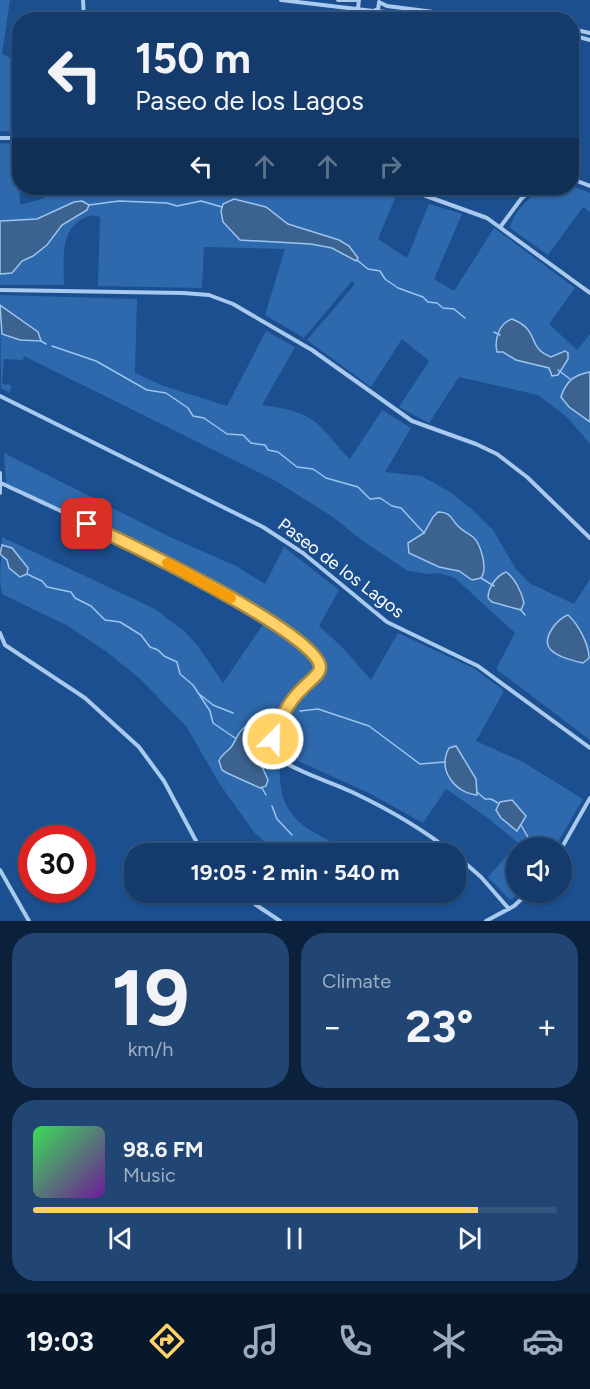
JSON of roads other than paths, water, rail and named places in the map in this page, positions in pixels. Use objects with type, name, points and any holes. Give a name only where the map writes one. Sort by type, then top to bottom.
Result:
[{"type":"street","points":[[281,0],[384,12]]},
{"type":"street","points":[[338,0],[357,0],[359,8]]},
{"type":"street","points":[[376,11],[380,6],[378,1]]},
{"type":"street","points":[[378,1],[387,6],[434,12]]},
{"type":"street","points":[[424,195],[478,214],[501,226],[590,293]]},
{"type":"street","points":[[501,226],[525,195]]},
{"type":"street","points":[[0,290],[190,293],[209,295],[224,300],[312,350],[412,421],[476,444],[506,460],[590,538]]},
{"type":"street","name":"Paseo de los Lagos","points":[[0,396],[263,527],[303,554],[387,622],[478,666],[590,748]]},
{"type":"street","points":[[0,473],[0,493]]},
{"type":"street","points":[[1,483],[152,555],[229,596],[302,643],[317,659],[320,669],[294,697],[283,715],[273,739],[276,755],[291,766],[384,807],[440,843]]},
{"type":"street","points":[[0,633],[5,645],[85,698],[139,747],[164,781],[197,843]]},
{"type":"street","points":[[568,837],[590,798]]},
{"type":"street","points":[[466,864],[509,909]]},
{"type":"street","points":[[0,870],[29,921]]},
{"type":"street","points":[[253,903],[280,921]]},
{"type":"street","points":[[486,921],[516,903]]},
{"type":"waterway","points":[[89,205],[119,201],[167,203],[177,206],[201,201],[222,207]]},
{"type":"waterway","points":[[357,260],[368,269],[380,271],[385,279],[398,288],[423,297],[428,302],[437,303],[443,308],[454,309],[465,318]]},
{"type":"waterway","points":[[494,332],[500,335]]},
{"type":"waterway","points":[[41,341],[46,344]]},
{"type":"waterway","points":[[52,346],[96,361],[147,390],[166,393],[188,408],[193,416],[204,418],[227,434],[243,435],[251,443],[265,445],[268,450],[278,452],[297,467],[313,469],[326,478],[358,487],[370,499],[380,498],[392,506],[401,508],[424,533]]},
{"type":"waterway","points":[[558,370],[570,379]]},
{"type":"waterway","points":[[27,574],[42,581],[47,587],[71,592],[75,598],[91,606],[105,620],[120,622],[141,635],[150,647],[177,662],[180,674],[193,685],[210,711],[213,723],[235,738]]},
{"type":"waterway","points":[[481,578],[494,586]]},
{"type":"waterway","points":[[520,609],[525,615]]},
{"type":"waterway","points":[[198,693],[213,705],[233,713]]},
{"type":"waterway","points":[[300,711],[318,709],[369,726],[420,764],[445,762]]},
{"type":"waterway","points":[[262,788],[266,795]]},
{"type":"waterway","points":[[477,792],[485,799],[498,803]]},
{"type":"waterway","points":[[272,806],[277,819],[292,835]]},
{"type":"waterway","points":[[521,825],[528,837]]}]
